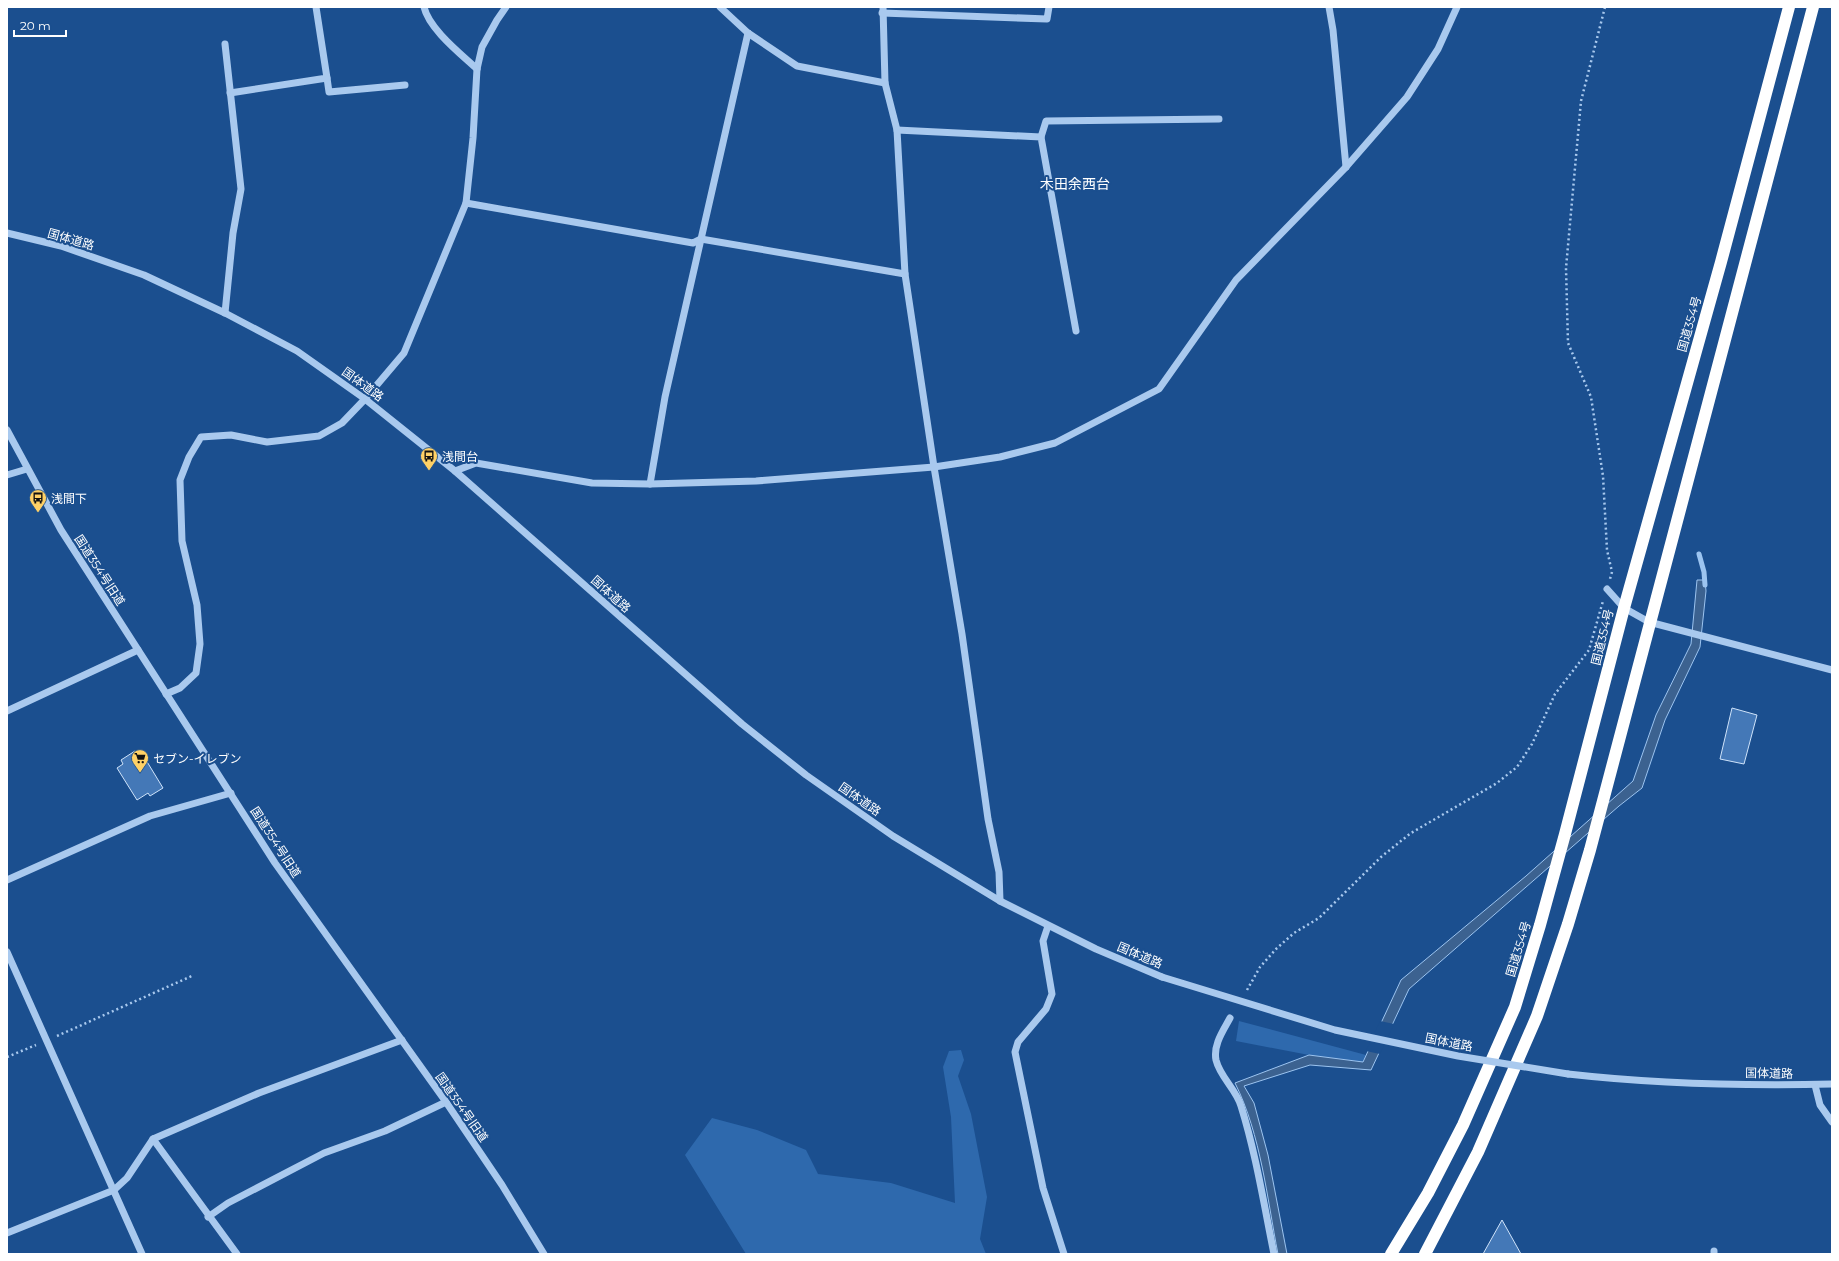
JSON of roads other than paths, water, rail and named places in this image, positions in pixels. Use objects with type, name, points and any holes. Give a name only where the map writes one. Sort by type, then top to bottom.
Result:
[{"type":"highway","name":"国道354号","points":[[1391,1254],[1428,1193],[1463,1125],[1515,1007],[1540,925],[1565,834],[1624,608],[1721,262],[1789,7]]},
{"type":"highway","points":[[1425,1254],[1478,1152],[1537,1016],[1568,924],[1590,850],[1649,622],[1813,7]]},
{"type":"street","points":[[316,7],[329,92],[405,85]]},
{"type":"street","points":[[424,7],[426,15],[446,40],[477,70]]},
{"type":"street","points":[[166,694],[180,688],[196,673],[200,644],[197,605],[182,541],[180,480],[189,457],[201,437],[232,435],[267,442],[319,436],[342,423],[366,399],[404,353],[466,203],[473,138],[477,70],[482,47],[506,7]]},
{"type":"street","points":[[720,7],[748,32],[797,66],[885,83]]},
{"type":"street","points":[[1000,901],[999,872],[988,820],[962,634],[934,467],[905,274],[897,130],[885,83],[883,10],[1047,18],[1049,7]]},
{"type":"street","points":[[1329,7],[1333,30],[1346,167]]},
{"type":"street","points":[[455,471],[476,463],[592,483],[650,484],[756,481],[934,467],[1000,457],[1054,443],[1159,389],[1236,280],[1346,167],[1407,97],[1438,48],[1457,7]]},
{"type":"street","points":[[650,484],[665,398],[748,32]]},
{"type":"street","points":[[225,44],[241,190],[233,233],[225,313]]},
{"type":"street","points":[[230,93],[327,78]]},
{"type":"street","points":[[1076,331],[1042,137],[1046,121],[1219,119]]},
{"type":"street","points":[[897,130],[1042,137]]},
{"type":"street","points":[[466,203],[693,243],[701,240],[905,274]]},
{"type":"street","name":"国体道路","points":[[7,233],[61,246],[144,275],[225,313],[297,351],[366,399],[455,471],[742,724],[806,775],[893,836],[1000,901],[1096,949],[1162,977],[1335,1030],[1458,1056],[1568,1074],[1635,1081],[1815,1085],[1832,1084]]},
{"type":"street","name":"国道354号旧道","points":[[7,430],[61,530],[275,863],[446,1102],[502,1185],[544,1254]]},
{"type":"street","points":[[7,475],[27,469]]},
{"type":"street","points":[[1607,589],[1624,608],[1649,622],[1832,670]]},
{"type":"street","points":[[7,711],[138,650]]},
{"type":"street","points":[[7,880],[150,816],[231,793]]},
{"type":"street","points":[[1048,926],[1043,941],[1052,994],[1046,1009],[1018,1042],[1014,1052],[1043,1188],[1064,1254]]},
{"type":"street","points":[[7,952],[142,1254]]},
{"type":"street","points":[[1230,1018],[1220,1036],[1216,1049],[1216,1060],[1220,1071],[1240,1104],[1255,1157],[1274,1254]]},
{"type":"street","points":[[7,1233],[114,1190],[127,1178],[153,1139],[259,1093],[402,1040]]},
{"type":"street","points":[[1815,1085],[1820,1105],[1832,1122]]},
{"type":"street","points":[[208,1217],[228,1203],[324,1153],[385,1131],[446,1102]]},
{"type":"street","points":[[153,1139],[208,1217],[237,1254]]},
{"type":"waterway","points":[[1699,554],[1704,572],[1705,585]]},
{"type":"place","name":"浅間台","points":[[429,471]]},
{"type":"place","name":"浅間下","points":[[38,513]]},
{"type":"place","name":"セブン-イレブン","points":[[140,773]]},
{"type":"district","name":"木田余西台","points":[[1075,184]]}]
